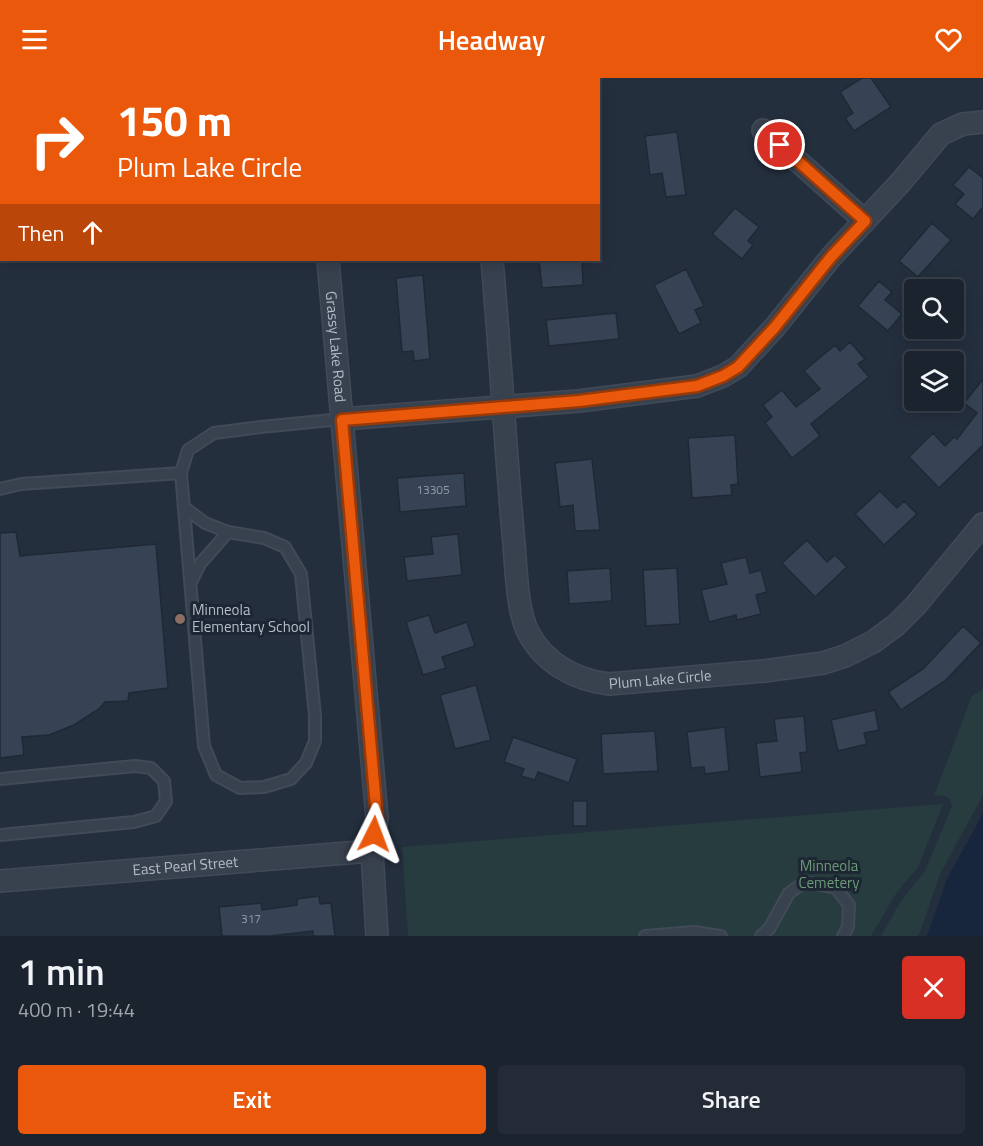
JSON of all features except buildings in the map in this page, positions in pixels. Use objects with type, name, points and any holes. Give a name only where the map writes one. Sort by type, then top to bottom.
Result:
[{"type":"street","points":[[342,420],[579,401],[697,386],[723,376],[738,367],[775,327],[831,257],[900,183],[941,134],[963,124],[983,122]]},
{"type":"street","points":[[763,130],[865,221]]},
{"type":"street","name":"Grassy Lake Road","points":[[328,261],[377,818],[372,851],[377,936]]},
{"type":"street","name":"Plum Lake Circle","points":[[492,261],[518,585],[523,621],[540,650],[555,664],[573,675],[609,684],[764,671],[823,663],[845,656],[873,642],[896,625],[916,605],[983,524]]},
{"type":"street","name":"East Pearl Street","points":[[0,881],[372,851]]},
{"type":"lane","points":[[185,508],[205,523],[228,532],[264,538],[285,547],[301,574],[315,717],[315,741],[306,763],[291,779],[264,787],[240,788],[216,775],[204,746],[181,473],[188,450],[214,434],[261,427],[342,420]]},
{"type":"lane","points":[[0,489],[21,484],[181,473]]},
{"type":"lane","points":[[191,583],[200,564],[228,532]]},
{"type":"lane","points":[[0,779],[135,766],[151,768],[164,781],[165,801],[156,816],[134,822],[0,835]]},
{"type":"lane","points":[[761,936],[768,929],[789,893],[805,882],[836,888],[849,905],[848,927],[843,936]]},
{"type":"lane","points":[[645,936],[694,932],[721,936]]},
{"type":"green space","points":[[983,689],[983,795],[940,874],[920,932],[917,936],[881,936],[903,898],[925,871],[952,806],[946,796],[934,796],[972,696]]},
{"type":"green space","name":"Minneola Cemetery","points":[[943,804],[918,867],[897,892],[871,936],[408,936],[402,847]]},
{"type":"water","points":[[983,813],[983,936],[927,936],[947,879]]},
{"type":"place","name":"Minneola Elementary School","points":[[180,619]]},
{"type":"route","points":[[374,834],[377,818],[342,420],[579,401],[697,386],[723,376],[738,367],[775,327],[831,257],[865,221],[780,145]]}]
